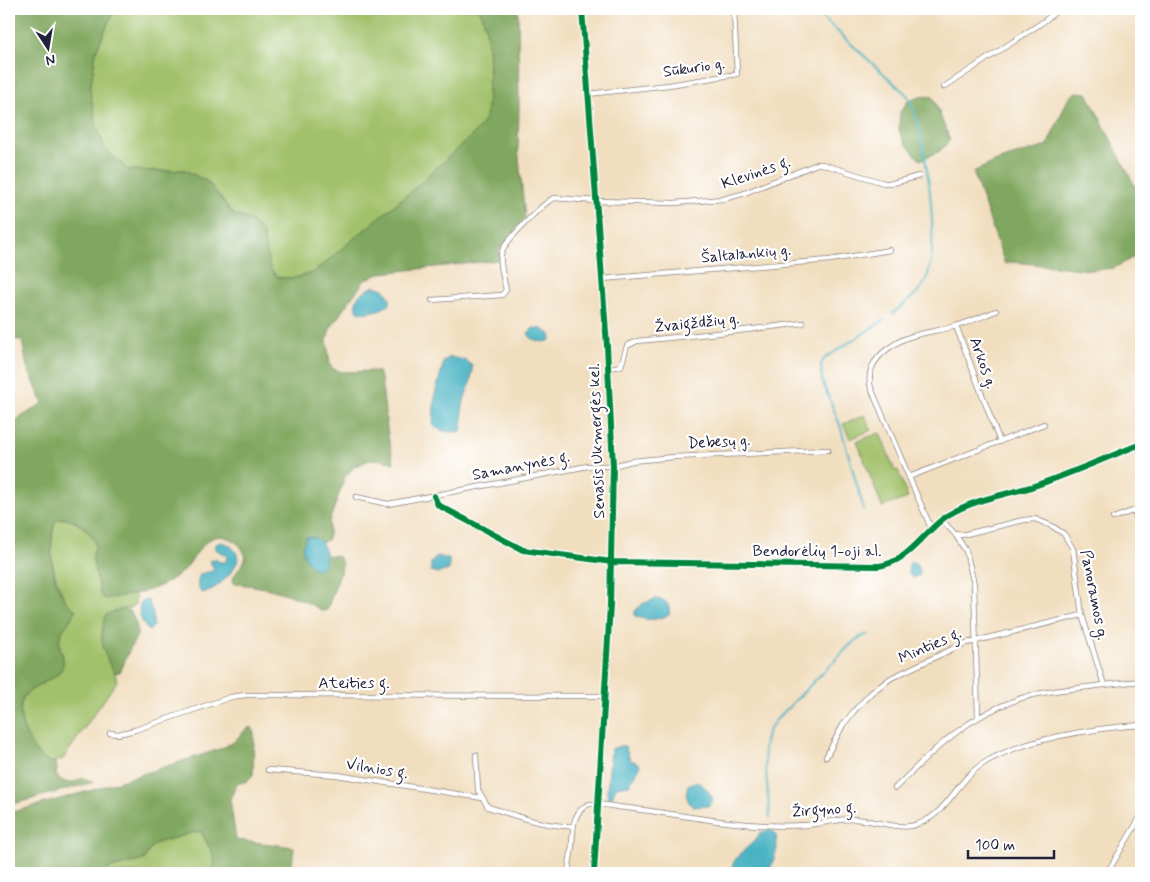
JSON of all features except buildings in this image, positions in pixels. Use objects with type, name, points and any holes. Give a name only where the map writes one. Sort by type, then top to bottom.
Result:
[{"type":"main road","name":"Senasis Ukmergės kel.","points":[[582,9],[609,368],[613,466],[612,562],[594,873]]},
{"type":"street","name":"Sūkurio g.","points":[[588,94],[661,86],[737,74],[734,9]]},
{"type":"street","points":[[944,87],[1043,22],[1059,9]]},
{"type":"street","name":"Klevinės g.","points":[[432,300],[502,295],[506,290],[501,252],[533,215],[554,198],[674,203],[723,199],[742,194],[817,164],[884,183],[893,183],[918,176]]},
{"type":"street","name":"Šaltalankių g.","points":[[602,279],[830,260],[890,250]]},
{"type":"street","points":[[956,326],[996,311]]},
{"type":"street","name":"Žvaigždžių g.","points":[[609,368],[621,366],[628,346],[637,341],[803,323]]},
{"type":"street","name":"Arkos g.","points":[[931,528],[871,388],[868,378],[870,366],[880,355],[904,339],[956,326],[1000,442]]},
{"type":"street","points":[[908,477],[1044,424]]},
{"type":"street","name":"Bendorėlių 1-oji al.","points":[[612,562],[888,565],[903,557],[931,528],[963,508],[1032,486],[1141,444]]},
{"type":"street","name":"Debesų g.","points":[[613,466],[632,461],[674,457],[828,450]]},
{"type":"street","name":"Samanynės g.","points":[[356,497],[388,504],[588,466],[613,466]]},
{"type":"street","points":[[434,496],[438,505],[523,550],[612,562]]},
{"type":"street","points":[[1113,518],[1141,508]]},
{"type":"street","points":[[1134,511],[1141,530]]},
{"type":"street","name":"Panoramos g.","points":[[955,534],[962,535],[1035,519],[1052,526],[1064,534],[1072,549],[1082,615],[1104,685]]},
{"type":"street","points":[[942,520],[955,534],[966,551],[971,567],[974,584],[978,716]]},
{"type":"street","name":"Minties g.","points":[[826,757],[842,725],[871,693],[891,678],[963,644],[1082,615]]},
{"type":"street","points":[[895,788],[942,742],[978,716],[1017,700],[1035,695],[1140,681]]},
{"type":"street","name":"Ateities g.","points":[[110,733],[118,734],[135,730],[231,697],[245,695],[605,696]]},
{"type":"street","name":"Žirgyno g.","points":[[598,805],[761,825],[807,825],[850,819],[869,819],[901,827],[913,826],[930,818],[946,805],[971,772],[1015,748],[1035,742],[1108,728],[1141,725]]},
{"type":"street","points":[[476,755],[478,790],[482,798]]},
{"type":"street","name":"Vilnios g.","points":[[268,770],[337,775],[482,798],[488,807],[559,827],[573,826]]},
{"type":"street","points":[[568,873],[573,826],[578,813],[584,806],[593,803],[598,805]]},
{"type":"street","points":[[1107,873],[1141,816]]},
{"type":"green space","points":[[9,9],[117,9],[109,21],[96,51],[90,90],[96,124],[105,149],[128,170],[185,170],[208,182],[233,214],[250,220],[262,232],[270,268],[277,277],[291,278],[314,272],[409,193],[477,131],[487,113],[489,74],[486,31],[479,9],[518,9],[518,148],[525,218],[499,250],[499,260],[381,273],[365,280],[330,329],[327,340],[330,365],[334,369],[342,372],[374,371],[378,372],[381,378],[388,436],[394,463],[377,459],[369,460],[354,467],[345,477],[329,522],[329,536],[327,540],[321,543],[307,537],[326,559],[325,555],[335,556],[339,558],[341,563],[342,567],[327,610],[323,611],[280,592],[234,584],[232,582],[233,579],[246,557],[237,543],[219,536],[206,542],[185,569],[164,584],[143,592],[105,599],[100,595],[93,559],[95,546],[90,533],[73,521],[60,519],[55,521],[52,544],[53,570],[61,593],[76,610],[59,640],[59,648],[63,658],[61,670],[26,694],[20,710],[22,722],[30,743],[41,757],[55,763],[57,768],[56,776],[66,782],[83,778],[94,782],[9,805],[9,425],[43,403],[27,367],[22,340],[9,339]]},
{"type":"green space","points":[[117,9],[479,9],[488,45],[487,113],[477,131],[409,193],[314,272],[296,278],[277,277],[270,268],[262,232],[250,220],[233,214],[208,182],[185,170],[128,170],[105,149],[96,124],[90,90],[96,51],[109,21]]},
{"type":"green space","points":[[1076,92],[1087,93],[1141,198],[1141,253],[1114,268],[1091,270],[1014,262],[1005,264],[973,172],[999,160],[1047,146],[1068,99]]},
{"type":"green space","points":[[923,96],[933,97],[950,140],[940,151],[920,160],[905,143],[899,131],[900,112],[908,101]]},
{"type":"green space","points":[[865,415],[871,430],[850,439],[843,424]]},
{"type":"green space","points":[[880,433],[895,471],[898,470],[908,498],[882,507],[857,441]]},
{"type":"green space","points":[[59,518],[75,522],[86,529],[93,538],[96,548],[93,556],[117,597],[134,593],[136,597],[135,604],[130,608],[114,611],[108,662],[115,673],[117,681],[63,759],[52,762],[38,755],[28,740],[21,721],[21,711],[22,702],[27,693],[58,674],[63,655],[60,644],[61,634],[66,624],[74,615],[57,582],[52,559],[52,534],[55,521]]},
{"type":"green space","points":[[124,609],[131,612],[138,630],[120,672],[115,673],[104,652],[102,631],[106,615]]},
{"type":"green space","points":[[252,727],[254,734],[253,775],[247,781],[237,784],[230,799],[236,840],[294,847],[291,873],[215,873],[213,854],[201,831],[157,843],[151,848],[144,860],[110,868],[102,873],[9,873],[9,813],[96,789],[220,749],[234,742],[246,729]]},
{"type":"green space","points":[[201,831],[213,854],[215,873],[102,873],[110,868],[143,860],[151,848],[158,843]]},
{"type":"water","points":[[375,286],[384,289],[390,298],[390,304],[375,311],[359,312],[356,303],[357,299],[366,290]]},
{"type":"water","points":[[533,328],[542,329],[550,334],[551,339],[543,342],[534,340],[528,333]]},
{"type":"water","points":[[450,357],[465,360],[472,366],[471,381],[462,412],[462,428],[461,431],[454,432],[442,431],[433,425],[435,394],[444,361]]},
{"type":"water","points":[[307,537],[317,539],[323,545],[325,561],[322,567],[317,569],[311,566],[303,553],[304,542]]},
{"type":"water","points":[[220,542],[232,547],[239,558],[225,580],[214,588],[202,593],[198,584],[200,574],[212,571],[214,568],[211,560],[215,559],[220,562],[226,562],[227,556],[215,549],[215,545]]},
{"type":"water","points":[[437,556],[449,559],[449,570],[438,573],[431,571],[431,563]]},
{"type":"water","points":[[914,562],[919,568],[920,575],[913,578],[908,569],[910,563]]},
{"type":"water","points":[[655,599],[667,603],[669,615],[652,619],[635,616],[635,611],[642,604]]},
{"type":"water","points":[[148,600],[153,613],[153,627],[149,631],[139,613],[141,602]]},
{"type":"water","points":[[625,746],[632,761],[640,765],[629,785],[616,787],[610,798],[607,792],[611,749]]},
{"type":"water","points":[[695,782],[704,786],[710,794],[713,800],[708,806],[693,807],[689,802],[686,794],[687,788],[688,785]]},
{"type":"water","points":[[770,829],[776,834],[777,849],[769,873],[735,873],[732,867],[736,858],[760,833]]},
{"type":"waterway","points":[[813,9],[908,96],[920,133],[932,213],[931,261],[927,277],[921,288],[893,313]]},
{"type":"waterway","points":[[864,510],[840,425],[822,381],[821,364],[825,358],[884,320]]},
{"type":"waterway","points":[[770,818],[764,748],[767,733],[775,721],[849,646],[857,639],[868,634]]},
{"type":"cycle path","points":[[582,9],[607,346],[613,466],[610,605],[594,873]]},
{"type":"cycle path","points":[[434,496],[438,505],[523,550],[612,562],[879,566],[890,563],[908,552],[939,522],[967,505],[1031,487],[1141,444]]}]
